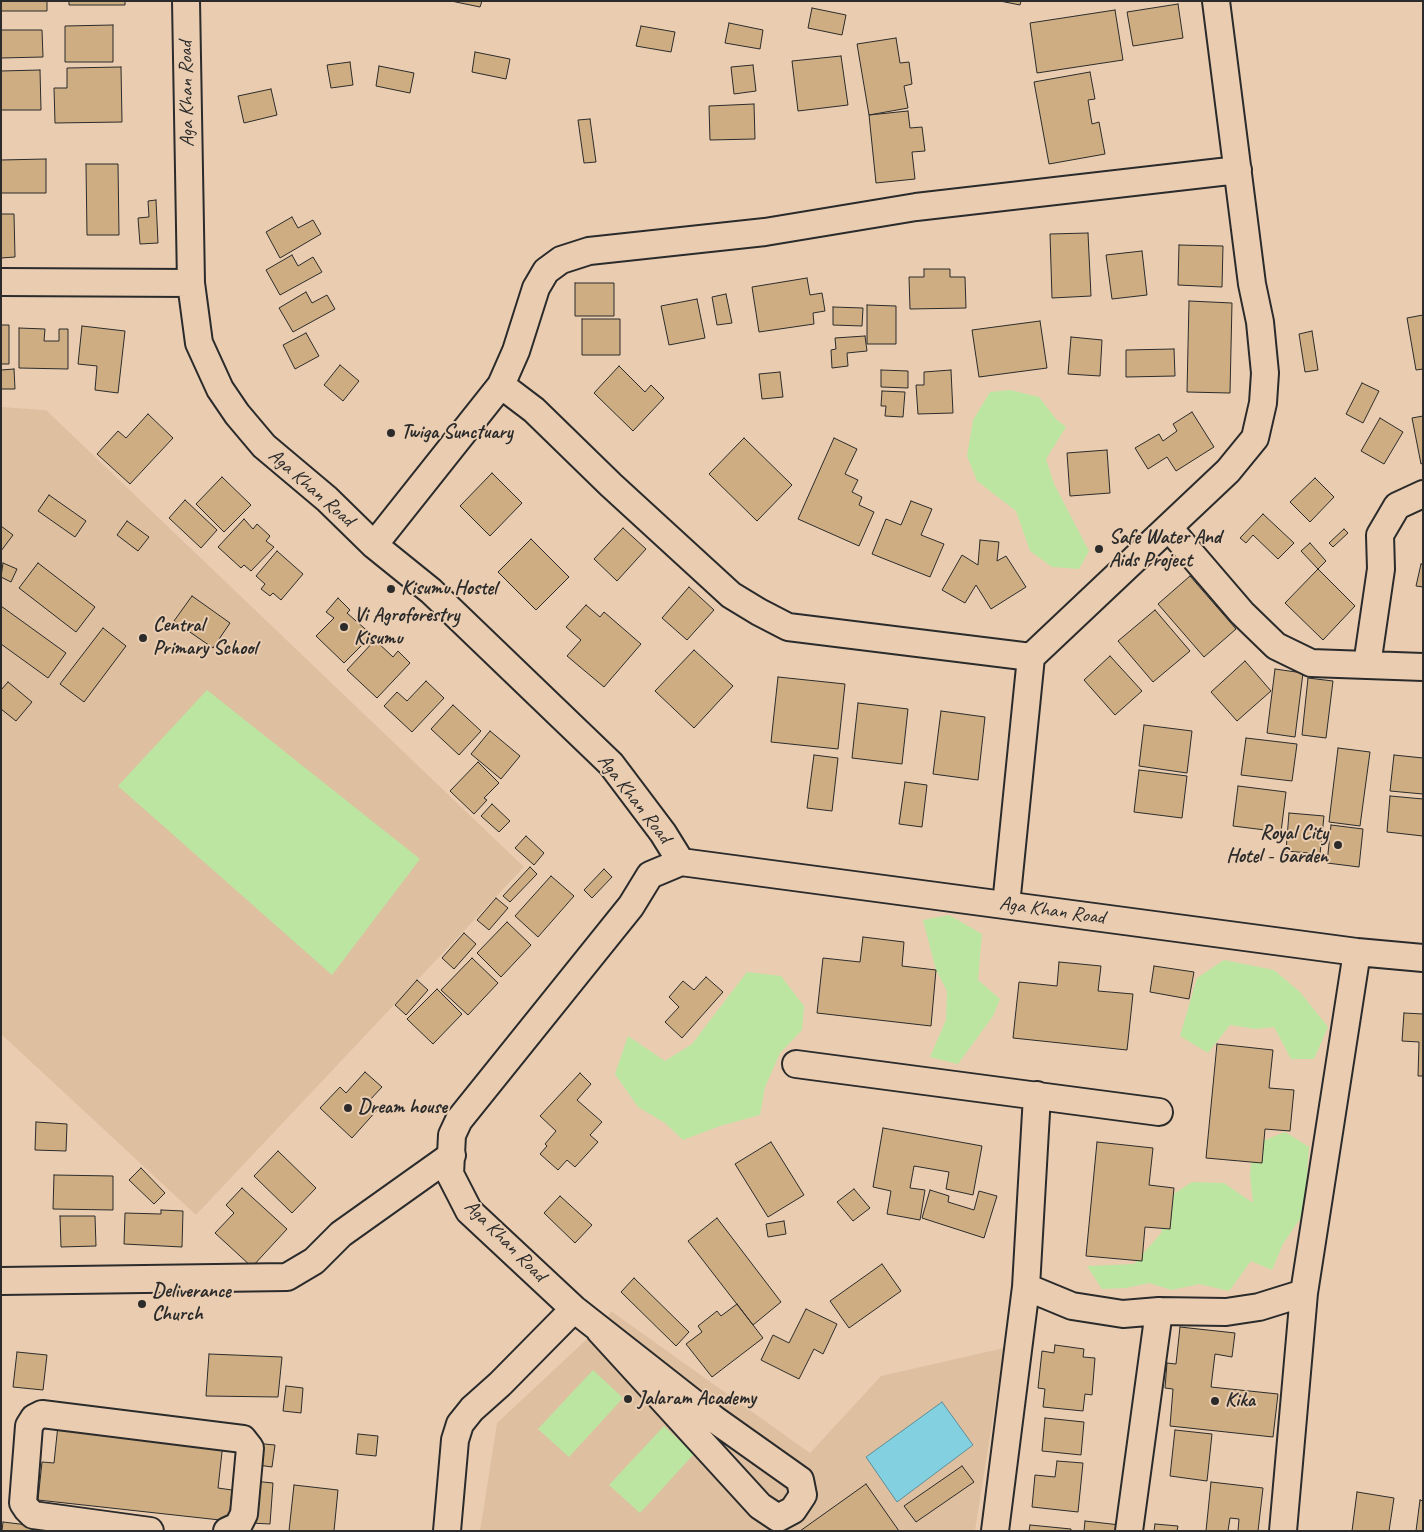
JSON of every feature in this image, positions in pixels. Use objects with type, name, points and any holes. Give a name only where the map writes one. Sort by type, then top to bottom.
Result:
[{"type":"street","name":"Aga Khan Road","points":[[186,1],[191,283],[199,343],[220,389],[237,414],[264,446],[327,499],[374,545],[431,591],[611,764],[663,833],[680,862]]},
{"type":"street","points":[[1006,905],[1030,657],[1228,471],[1255,438],[1263,403],[1265,373],[1260,322],[1252,284],[1216,1]]},
{"type":"street","points":[[374,545],[500,385],[516,352],[536,288],[546,271],[561,260],[589,251],[765,232],[916,207],[1238,170]]},
{"type":"street","points":[[1,282],[191,283]]},
{"type":"street","points":[[500,385],[534,410],[611,485],[730,595],[766,616],[788,627],[1030,657]]},
{"type":"street","points":[[1368,665],[1381,569],[1380,535],[1397,506],[1423,494]]},
{"type":"street","points":[[1169,528],[1242,613],[1276,646],[1311,663],[1423,667]]},
{"type":"street","name":"Aga Khan Road","points":[[600,1331],[469,1212],[450,1174],[452,1135],[459,1120],[631,906],[650,875],[680,862],[1358,952],[1423,958]]},
{"type":"street","points":[[1283,1531],[1304,1293],[1358,952]]},
{"type":"street","points":[[796,1064],[1158,1112]]},
{"type":"street","points":[[995,1531],[1026,1287],[1037,1095]]},
{"type":"street","points":[[1,1281],[287,1277],[314,1261],[341,1234],[452,1155]]},
{"type":"street","points":[[1026,1287],[1072,1306],[1100,1312],[1123,1314],[1159,1311],[1226,1312],[1259,1307],[1304,1293]]},
{"type":"street","points":[[447,1531],[455,1440],[460,1424],[472,1409],[500,1384],[574,1309]]},
{"type":"street","points":[[1129,1531],[1159,1311]]},
{"type":"street","points":[[600,1331],[714,1419],[800,1480],[803,1495],[793,1510],[778,1518],[760,1506],[600,1331]]},
{"type":"street","points":[[150,1531],[33,1515],[23,1503],[28,1426],[34,1418],[42,1414],[243,1439],[250,1448],[244,1514],[238,1526],[227,1531]]},
{"type":"shaded area","name":"Central Primary School","points":[[1,407],[46,410],[524,867],[196,1215],[1,1034]]},
{"type":"shaded area","name":"Jalaram Academy","points":[[611,1311],[810,1453],[881,1376],[1004,1348],[975,1531],[480,1531],[497,1423],[588,1338],[600,1331]]},
{"type":"green space","points":[[1010,390],[1039,397],[1056,419],[1066,427],[1046,459],[1054,484],[1089,551],[1079,569],[1052,567],[1030,551],[1016,511],[977,481],[967,456],[973,420],[990,392]]},
{"type":"green space","points":[[207,690],[420,859],[332,975],[118,786]]},
{"type":"green space","points":[[949,915],[982,934],[978,980],[1000,999],[993,1016],[958,1064],[930,1057],[946,1020],[947,991],[936,970],[923,920]]},
{"type":"green space","points":[[1224,960],[1274,970],[1300,992],[1328,1027],[1314,1059],[1291,1059],[1274,1027],[1256,1029],[1230,1025],[1208,1053],[1180,1036],[1197,978]]},
{"type":"green space","points":[[747,972],[781,976],[804,1006],[802,1030],[780,1053],[765,1087],[760,1115],[720,1126],[683,1140],[665,1123],[638,1107],[615,1074],[628,1036],[665,1061],[692,1044]]},
{"type":"green space","points":[[1285,1132],[1309,1147],[1304,1213],[1283,1244],[1272,1270],[1251,1261],[1229,1291],[1199,1284],[1172,1290],[1149,1283],[1126,1288],[1102,1289],[1087,1266],[1134,1264],[1162,1232],[1157,1205],[1192,1182],[1224,1183],[1253,1203],[1250,1175],[1253,1145]]},
{"type":"green space","points":[[593,1370],[623,1398],[569,1457],[538,1429]]},
{"type":"green space","points":[[664,1426],[694,1454],[640,1513],[609,1485]]},
{"type":"water","points":[[942,1402],[973,1445],[897,1502],[866,1457]]},
{"type":"building","points":[[1,1],[47,1],[47,11],[1,11]]},
{"type":"building","points":[[69,1],[125,1],[125,5],[69,5]]},
{"type":"building","points":[[451,1],[482,1],[480,7]]},
{"type":"building","points":[[1000,1],[1021,1],[1020,5]]},
{"type":"building","points":[[1178,4],[1183,38],[1133,46],[1127,12]]},
{"type":"building","points":[[812,8],[846,15],[842,35],[808,28]]},
{"type":"building","points":[[1115,10],[1123,60],[1037,73],[1030,23]]},
{"type":"building","points":[[729,23],[763,30],[760,49],[725,43]]},
{"type":"building","points":[[113,25],[113,62],[65,62],[65,26]]},
{"type":"building","points":[[641,26],[675,32],[671,52],[636,46]]},
{"type":"building","points":[[1,30],[42,30],[43,57],[1,58]]},
{"type":"building","points":[[896,38],[900,63],[909,62],[912,84],[904,86],[908,108],[869,115],[857,44]]},
{"type":"building","points":[[475,52],[510,59],[506,79],[472,72]]},
{"type":"building","points":[[841,56],[848,105],[798,111],[792,61]]},
{"type":"building","points":[[350,62],[353,85],[331,88],[327,65]]},
{"type":"building","points":[[753,65],[756,91],[734,94],[731,67]]},
{"type":"building","points":[[379,66],[414,73],[410,93],[376,86]]},
{"type":"building","points":[[121,67],[122,122],[55,123],[54,88],[67,88],[67,68]]},
{"type":"building","points":[[40,70],[41,110],[1,110],[1,71]]},
{"type":"building","points":[[1090,72],[1095,99],[1088,100],[1092,124],[1099,122],[1105,154],[1049,164],[1034,82]]},
{"type":"building","points":[[271,89],[277,115],[244,123],[238,96]]},
{"type":"building","points":[[754,104],[755,139],[710,140],[709,106]]},
{"type":"building","points":[[908,111],[910,128],[922,127],[925,151],[912,152],[915,179],[876,183],[869,115]]},
{"type":"building","points":[[590,119],[596,162],[584,163],[578,120]]},
{"type":"building","points":[[46,159],[46,193],[1,193],[1,160]]},
{"type":"building","points":[[86,164],[118,164],[119,235],[87,235]]},
{"type":"building","points":[[156,200],[158,243],[140,244],[138,218],[149,217],[148,201]]},
{"type":"building","points":[[1,214],[14,214],[15,257],[1,258]]},
{"type":"building","points":[[292,217],[298,228],[313,220],[321,234],[280,258],[266,232]]},
{"type":"building","points":[[1088,233],[1091,296],[1052,298],[1050,234]]},
{"type":"building","points":[[1179,245],[1223,246],[1222,287],[1178,285]]},
{"type":"building","points":[[1142,251],[1147,295],[1112,299],[1106,255]]},
{"type":"building","points":[[292,255],[298,266],[313,257],[322,272],[280,295],[266,270]]},
{"type":"building","points":[[924,269],[950,269],[950,277],[965,277],[966,308],[910,309],[909,277],[924,277]]},
{"type":"building","points":[[807,278],[810,295],[822,293],[825,311],[813,313],[814,324],[759,332],[752,287]]},
{"type":"building","points":[[575,283],[614,283],[614,316],[575,316]]},
{"type":"building","points":[[306,292],[312,303],[327,295],[335,309],[293,332],[279,308]]},
{"type":"building","points":[[726,294],[732,323],[717,325],[712,297]]},
{"type":"building","points":[[697,299],[705,338],[669,345],[661,306]]},
{"type":"building","points":[[1189,301],[1232,303],[1230,393],[1187,392]]},
{"type":"building","points":[[867,305],[896,306],[896,344],[867,344]]},
{"type":"building","points":[[833,307],[863,308],[862,326],[833,325]]},
{"type":"building","points":[[1423,315],[1423,369],[1416,370],[1407,318]]},
{"type":"building","points":[[582,319],[620,319],[620,355],[582,355]]},
{"type":"building","points":[[1040,321],[1047,368],[979,377],[972,330]]},
{"type":"building","points":[[1,325],[9,325],[9,364],[1,364]]},
{"type":"building","points":[[82,326],[125,331],[118,393],[95,390],[97,366],[78,364]]},
{"type":"building","points":[[19,328],[45,329],[44,341],[59,341],[59,329],[68,329],[68,369],[19,368]]},
{"type":"building","points":[[1312,331],[1318,370],[1305,372],[1299,334]]},
{"type":"building","points":[[306,333],[319,356],[295,369],[283,345]]},
{"type":"building","points":[[865,336],[867,351],[847,353],[848,366],[832,368],[831,350],[836,349],[835,338]]},
{"type":"building","points":[[1071,337],[1102,340],[1100,376],[1068,374]]},
{"type":"building","points":[[1174,349],[1175,376],[1126,377],[1126,350]]},
{"type":"building","points":[[340,365],[359,381],[343,401],[324,385]]},
{"type":"building","points":[[619,366],[645,392],[651,385],[664,398],[633,431],[594,393]]},
{"type":"building","points":[[14,369],[15,389],[1,389],[1,370]]},
{"type":"building","points":[[881,370],[908,371],[908,388],[881,387]]},
{"type":"building","points":[[951,370],[953,413],[918,414],[916,385],[924,385],[924,372]]},
{"type":"building","points":[[780,372],[783,397],[762,399],[759,374]]},
{"type":"building","points":[[1362,383],[1379,391],[1363,423],[1346,414]]},
{"type":"building","points":[[882,391],[905,392],[903,417],[885,416],[886,406],[881,406]]},
{"type":"building","points":[[1192,412],[1214,447],[1176,471],[1167,457],[1148,469],[1135,448],[1159,434],[1163,441],[1177,431],[1173,424]]},
{"type":"building","points":[[148,414],[173,438],[130,484],[97,454],[118,431],[126,438]]},
{"type":"building","points":[[1423,416],[1423,463],[1421,464],[1412,418]]},
{"type":"building","points":[[1380,418],[1403,432],[1384,464],[1361,451]]},
{"type":"building","points":[[744,438],[792,485],[757,521],[709,474]]},
{"type":"building","points":[[834,438],[857,449],[845,474],[858,480],[852,492],[862,497],[859,505],[874,512],[859,546],[798,519]]},
{"type":"building","points":[[1107,450],[1110,493],[1070,496],[1067,453]]},
{"type":"building","points":[[492,473],[522,503],[490,536],[460,506]]},
{"type":"building","points":[[222,477],[251,505],[224,532],[196,504]]},
{"type":"building","points":[[1315,478],[1334,497],[1310,522],[1290,502]]},
{"type":"building","points":[[49,495],[86,521],[75,537],[38,511]]},
{"type":"building","points":[[185,500],[217,530],[201,548],[169,518]]},
{"type":"building","points":[[911,501],[932,509],[921,535],[944,544],[930,577],[872,554],[886,519],[901,525]]},
{"type":"building","points":[[1263,514],[1294,543],[1278,559],[1253,535],[1246,543],[1240,538]]},
{"type":"building","points":[[244,519],[253,529],[257,524],[270,536],[266,541],[274,547],[251,571],[244,565],[241,568],[218,547]]},
{"type":"building","points":[[127,521],[149,537],[138,551],[117,535]]},
{"type":"building","points":[[1,526],[13,535],[1,551]]},
{"type":"building","points":[[623,528],[646,549],[617,581],[594,559]]},
{"type":"building","points":[[1344,529],[1348,533],[1333,547],[1329,543]]},
{"type":"building","points":[[531,539],[569,577],[536,610],[498,572]]},
{"type":"building","points":[[980,540],[999,542],[997,561],[1006,556],[1026,587],[991,609],[976,585],[965,603],[942,590],[962,555],[978,565]]},
{"type":"building","points":[[1310,543],[1326,561],[1318,569],[1301,551]]},
{"type":"building","points":[[277,551],[303,574],[281,600],[273,593],[270,596],[261,589],[265,584],[256,576]]},
{"type":"building","points":[[3,563],[17,569],[11,582],[1,577]]},
{"type":"building","points":[[38,563],[95,607],[76,632],[19,588]]},
{"type":"building","points":[[1421,564],[1423,564],[1423,587],[1416,586]]},
{"type":"building","points":[[1318,569],[1355,606],[1323,640],[1285,603]]},
{"type":"building","points":[[1190,576],[1236,629],[1204,657],[1158,604]]},
{"type":"building","points":[[689,587],[714,610],[687,640],[662,618]]},
{"type":"building","points":[[192,596],[230,623],[213,648],[174,621]]},
{"type":"building","name":"Vi Agroforestry Kisumu","points":[[338,598],[350,610],[347,613],[372,635],[344,663],[316,636],[334,618],[326,612]]},
{"type":"building","points":[[586,605],[600,617],[604,612],[641,644],[604,687],[567,656],[581,640],[566,627]]},
{"type":"building","points":[[1,606],[66,653],[48,678],[1,644]]},
{"type":"building","points":[[1155,610],[1190,651],[1153,682],[1118,641]]},
{"type":"building","points":[[103,628],[126,646],[84,702],[60,684]]},
{"type":"building","points":[[375,640],[393,657],[398,651],[410,663],[377,698],[347,670]]},
{"type":"building","points":[[694,650],[733,686],[694,728],[655,691]]},
{"type":"building","points":[[1110,656],[1142,691],[1115,715],[1084,680]]},
{"type":"building","points":[[1245,661],[1271,691],[1237,721],[1211,692]]},
{"type":"building","points":[[1275,669],[1303,673],[1295,737],[1267,733]]},
{"type":"building","points":[[778,677],[845,684],[838,749],[771,742]]},
{"type":"building","points":[[1308,678],[1333,681],[1326,738],[1302,735]]},
{"type":"building","points":[[426,681],[444,698],[412,732],[384,706],[397,692],[407,701]]},
{"type":"building","points":[[8,682],[32,702],[16,721],[1,709],[1,690]]},
{"type":"building","points":[[858,703],[908,709],[902,764],[852,758]]},
{"type":"building","points":[[453,705],[481,731],[459,755],[431,729]]},
{"type":"building","points":[[941,711],[985,717],[978,780],[933,774]]},
{"type":"building","points":[[1144,725],[1192,731],[1187,773],[1139,766]]},
{"type":"building","points":[[490,731],[520,756],[501,779],[471,754]]},
{"type":"building","points":[[1246,738],[1297,744],[1292,781],[1241,775]]},
{"type":"building","points":[[1338,748],[1370,752],[1360,826],[1329,822]]},
{"type":"building","points":[[814,755],[838,758],[832,811],[807,808]]},
{"type":"building","points":[[1394,755],[1423,758],[1423,794],[1390,791]]},
{"type":"building","points":[[478,762],[499,783],[484,798],[487,800],[474,814],[450,791]]},
{"type":"building","points":[[1139,770],[1187,776],[1182,818],[1134,812]]},
{"type":"building","points":[[905,782],[927,785],[922,827],[899,824]]},
{"type":"building","points":[[1238,786],[1286,792],[1281,832],[1233,826]]},
{"type":"building","points":[[1390,796],[1423,799],[1423,836],[1387,832]]},
{"type":"building","points":[[492,804],[510,821],[499,832],[481,816]]},
{"type":"building","points":[[1289,813],[1324,816],[1320,854],[1286,851]]},
{"type":"building","points":[[1331,825],[1363,829],[1359,867],[1327,863]]},
{"type":"building","points":[[526,836],[544,853],[534,865],[515,848]]},
{"type":"building","points":[[530,867],[537,874],[510,902],[503,896]]},
{"type":"building","points":[[604,869],[612,877],[592,898],[584,890]]},
{"type":"building","points":[[551,876],[574,896],[538,937],[515,916]]},
{"type":"building","points":[[496,898],[508,908],[489,930],[477,920]]},
{"type":"building","points":[[507,922],[531,945],[501,977],[477,953]]},
{"type":"building","points":[[464,933],[476,944],[454,969],[442,958]]},
{"type":"building","points":[[863,937],[904,942],[902,966],[936,970],[931,1026],[817,1013],[823,958],[860,962]]},
{"type":"building","points":[[472,958],[498,983],[468,1015],[441,990]]},
{"type":"building","points":[[1059,962],[1101,966],[1098,991],[1133,994],[1127,1050],[1013,1038],[1019,982],[1057,986]]},
{"type":"building","points":[[1154,966],[1194,972],[1189,999],[1150,992]]},
{"type":"building","points":[[706,977],[723,992],[682,1038],[665,1022],[679,1007],[669,997],[683,981],[694,990]]},
{"type":"building","points":[[417,980],[428,990],[406,1015],[395,1005]]},
{"type":"building","points":[[437,989],[462,1014],[433,1044],[407,1019]]},
{"type":"building","points":[[1404,1013],[1423,1014],[1423,1076],[1418,1076],[1419,1042],[1402,1041]]},
{"type":"building","points":[[1217,1044],[1273,1050],[1269,1088],[1294,1090],[1290,1131],[1265,1129],[1262,1163],[1206,1158]]},
{"type":"building","points":[[365,1072],[382,1087],[369,1101],[378,1109],[352,1138],[320,1108],[340,1087],[346,1093]]},
{"type":"building","points":[[580,1073],[591,1084],[577,1100],[602,1122],[590,1135],[598,1142],[575,1167],[567,1160],[558,1170],[540,1154],[547,1146],[545,1144],[556,1131],[540,1116]]},
{"type":"building","points":[[36,1122],[67,1124],[66,1151],[35,1150]]},
{"type":"building","points":[[883,1128],[982,1146],[973,1195],[946,1189],[949,1172],[914,1166],[910,1188],[925,1190],[920,1220],[887,1214],[891,1191],[873,1187]]},
{"type":"building","points":[[771,1142],[804,1195],[768,1217],[735,1164]]},
{"type":"building","points":[[1097,1142],[1153,1148],[1149,1185],[1174,1188],[1170,1229],[1145,1227],[1142,1261],[1086,1256]]},
{"type":"building","points":[[278,1151],[316,1188],[292,1213],[254,1176]]},
{"type":"building","points":[[141,1168],[165,1193],[154,1204],[129,1180]]},
{"type":"building","points":[[54,1175],[113,1176],[113,1210],[53,1209]]},
{"type":"building","points":[[242,1188],[287,1229],[252,1267],[215,1233],[234,1213],[226,1205]]},
{"type":"building","points":[[854,1189],[870,1208],[853,1221],[837,1202]]},
{"type":"building","points":[[930,1190],[949,1196],[948,1202],[974,1210],[979,1191],[997,1196],[984,1238],[922,1218]]},
{"type":"building","points":[[560,1196],[592,1225],[575,1243],[544,1213]]},
{"type":"building","points":[[161,1210],[183,1211],[182,1247],[124,1244],[125,1213],[161,1214]]},
{"type":"building","points":[[60,1216],[95,1216],[96,1246],[61,1247]]},
{"type":"building","points":[[717,1218],[781,1302],[753,1325],[688,1241]]},
{"type":"building","points":[[784,1221],[786,1234],[768,1237],[766,1224]]},
{"type":"building","points":[[882,1264],[901,1291],[849,1328],[830,1301]]},
{"type":"building","points":[[634,1278],[689,1332],[676,1346],[621,1292]]},
{"type":"building","points":[[737,1304],[763,1338],[712,1377],[686,1344],[702,1332],[698,1326],[717,1311],[721,1316]]},
{"type":"building","points":[[806,1309],[837,1324],[823,1354],[814,1349],[799,1379],[761,1360],[773,1335],[789,1343]]},
{"type":"building","points":[[1180,1327],[1235,1333],[1232,1357],[1215,1354],[1211,1387],[1278,1394],[1273,1437],[1170,1426],[1173,1389],[1165,1388],[1167,1363],[1176,1364]]},
{"type":"building","points":[[1055,1345],[1084,1349],[1083,1357],[1095,1358],[1092,1395],[1085,1394],[1083,1411],[1043,1407],[1045,1389],[1038,1388],[1042,1351],[1054,1353]]},
{"type":"building","points":[[17,1352],[47,1355],[43,1390],[13,1387]]},
{"type":"building","points":[[209,1354],[282,1357],[278,1397],[206,1396]]},
{"type":"building","points":[[286,1386],[303,1388],[301,1413],[283,1411]]},
{"type":"building","points":[[1045,1418],[1084,1422],[1081,1455],[1042,1451]]},
{"type":"building","points":[[58,1425],[223,1443],[218,1488],[232,1490],[229,1521],[38,1500],[42,1462],[54,1463]]},
{"type":"building","points":[[1175,1430],[1212,1434],[1207,1481],[1170,1476]]},
{"type":"building","points":[[358,1434],[378,1436],[376,1456],[356,1454]]},
{"type":"building","points":[[254,1443],[275,1445],[272,1467],[251,1464]]},
{"type":"building","points":[[1057,1461],[1083,1463],[1078,1512],[1032,1507],[1035,1475],[1055,1477]]},
{"type":"building","points":[[962,1466],[974,1482],[916,1522],[904,1506]]},
{"type":"building","points":[[253,1481],[273,1483],[270,1524],[250,1523]]},
{"type":"building","points":[[1211,1482],[1263,1488],[1258,1531],[1238,1531],[1239,1519],[1230,1518],[1228,1531],[1206,1531]]},
{"type":"building","points":[[866,1484],[899,1531],[800,1531]]},
{"type":"building","points":[[294,1485],[338,1490],[334,1531],[289,1531]]},
{"type":"building","points":[[1357,1492],[1394,1498],[1389,1531],[1352,1531]]},
{"type":"building","points":[[1420,1500],[1423,1501],[1423,1531],[1416,1531]]},
{"type":"building","points":[[1085,1521],[1120,1525],[1119,1531],[1084,1531]]},
{"type":"building","points":[[3,1522],[53,1528],[53,1531],[2,1531]]},
{"type":"building","points":[[1155,1524],[1178,1526],[1177,1531],[1154,1531]]},
{"type":"building","points":[[1030,1525],[1071,1529],[1071,1531],[1029,1531]]},
{"type":"place","name":"Twiga Sunctuary","points":[[391,433]]},
{"type":"place","name":"Safe Water And Aids Project","points":[[1099,549]]},
{"type":"place","name":"Kisumu Hostel","points":[[391,589]]},
{"type":"place","name":"Vi Agroforestry Kisumu","points":[[344,627]]},
{"type":"place","name":"Central Primary School","points":[[143,638]]},
{"type":"place","name":"Royal City Hotel - Garden","points":[[1338,845]]},
{"type":"place","name":"Dream house","points":[[348,1108]]},
{"type":"place","name":"Deliverance Church","points":[[142,1304]]},
{"type":"place","name":"Jalaram Academy","points":[[628,1399]]},
{"type":"place","name":"Kika","points":[[1215,1401]]}]
